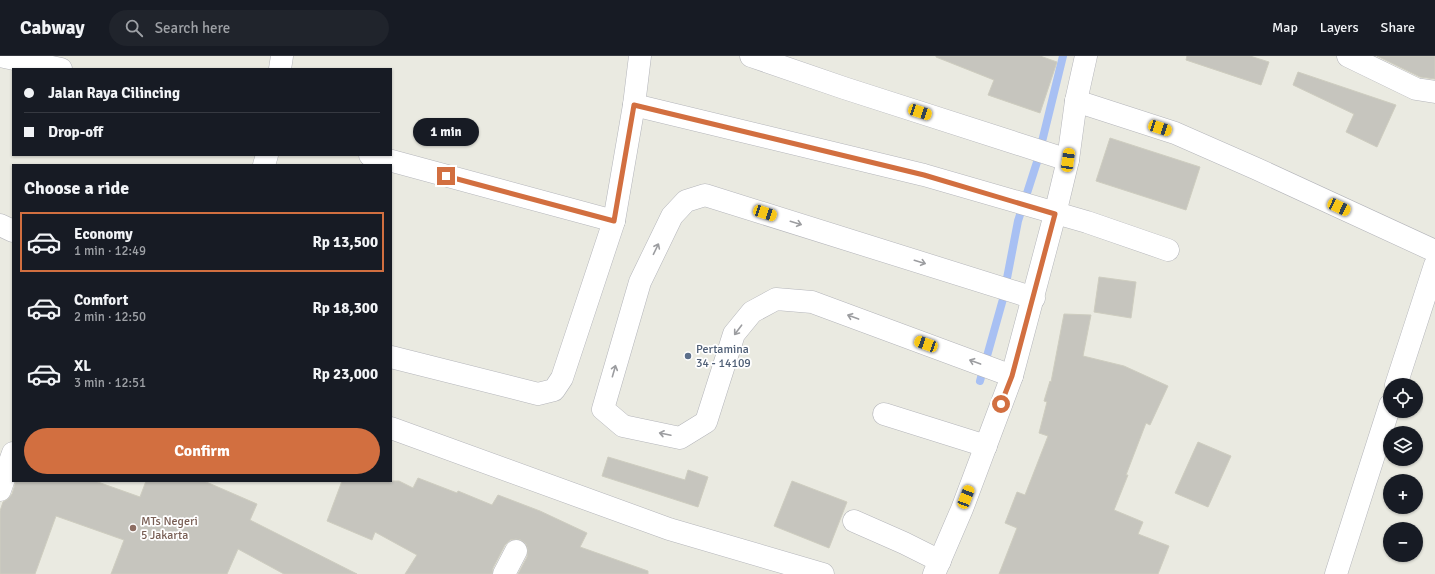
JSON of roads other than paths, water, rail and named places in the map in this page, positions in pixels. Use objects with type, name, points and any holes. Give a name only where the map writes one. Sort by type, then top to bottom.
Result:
[{"type":"street","points":[[0,56],[55,68]]},
{"type":"street","points":[[280,68],[282,56]]},
{"type":"street","points":[[392,357],[538,394],[554,390],[562,378],[614,221],[634,105],[640,56]]},
{"type":"street","points":[[751,56],[1068,160]]},
{"type":"street","points":[[854,521],[904,543],[937,567],[962,510],[1012,376],[1034,298],[1068,160],[1076,101],[1086,56]]},
{"type":"street","points":[[1348,56],[1416,89],[1435,92]]},
{"type":"street","points":[[1076,101],[1175,133],[1435,251]]},
{"type":"street","points":[[634,105],[924,175],[1087,222],[1168,250]]},
{"type":"street","points":[[374,156],[614,221]]},
{"type":"street","points":[[1012,376],[812,302],[776,299],[752,312],[734,334],[706,422],[680,438],[623,426],[603,409],[640,282],[672,216],[686,201],[705,195],[1034,298]]},
{"type":"street","points":[[0,225],[12,231]]},
{"type":"street","points":[[1398,378],[1435,266]]},
{"type":"street","points":[[884,414],[986,446]]},
{"type":"street","points":[[1336,574],[1386,418]]},
{"type":"street","points":[[392,428],[669,529],[823,574]]},
{"type":"street","points":[[0,490],[12,456]]},
{"type":"street","points":[[504,574],[516,551]]},
{"type":"waterway","points":[[980,381],[1003,299],[1018,221],[1037,162],[1063,56]]},
{"type":"place","name":"Pertamina 34 - 14109","points":[[688,356]]},
{"type":"place","name":"MTs Negeri 5 Jakarta","points":[[133,528]]}]
